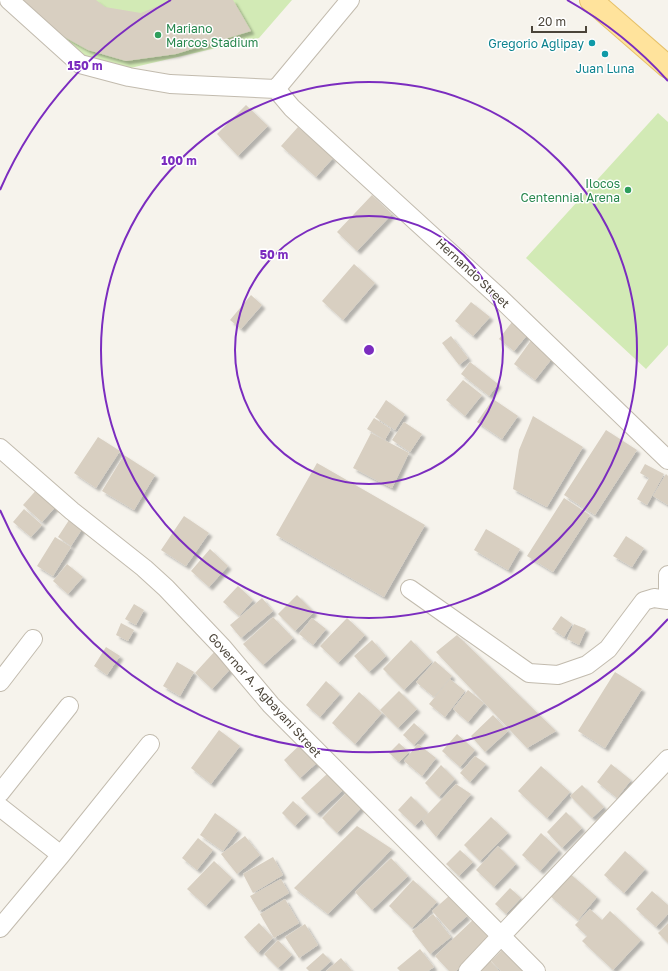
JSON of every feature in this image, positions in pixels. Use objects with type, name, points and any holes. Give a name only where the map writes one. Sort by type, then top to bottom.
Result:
[{"type":"main road","points":[[591,0],[668,67]]},
{"type":"street","points":[[9,0],[80,64],[170,84],[276,89],[350,0]]},
{"type":"street","name":"Hernando Street","points":[[276,89],[292,108],[500,298],[668,460]]},
{"type":"street","name":"Governor A. Agbayani Street","points":[[0,448],[67,507],[144,568],[166,588],[223,648],[271,705],[536,971]]},
{"type":"street","points":[[668,575],[668,593]]},
{"type":"street","points":[[410,589],[529,673],[558,675],[587,665],[608,649],[644,601],[654,598],[668,600]]},
{"type":"street","points":[[0,682],[33,639]]},
{"type":"street","points":[[0,793],[69,706]]},
{"type":"street","points":[[1,925],[61,855],[150,744]]},
{"type":"street","points":[[468,971],[668,759]]},
{"type":"street","points":[[0,807],[61,855]]},
{"type":"green space","name":"Mariano Marcos Stadium","points":[[13,0],[292,0],[259,38],[126,69],[85,56],[48,31]]},
{"type":"green space","name":"Ilocos Centennial Arena","points":[[658,113],[668,122],[668,345],[646,369],[526,258]]},
{"type":"building","name":"Mariano Marcos Stadium","points":[[18,0],[96,0],[105,7],[141,13],[172,0],[233,0],[251,31],[176,54],[126,61],[88,50],[50,29]]},
{"type":"building","points":[[246,105],[268,126],[238,156],[217,134]]},
{"type":"building","points":[[298,127],[333,158],[316,177],[281,146]]},
{"type":"building","points":[[372,195],[392,214],[357,251],[337,232]]},
{"type":"building","points":[[354,264],[375,283],[343,320],[322,301]]},
{"type":"building","points":[[251,295],[262,305],[241,329],[230,320]]},
{"type":"building","points":[[471,302],[490,317],[473,336],[455,321]]},
{"type":"building","points":[[512,322],[528,334],[514,351],[499,339]]},
{"type":"building","points":[[451,336],[468,358],[459,365],[442,343]]},
{"type":"building","points":[[532,339],[554,356],[535,380],[514,364]]},
{"type":"building","points":[[470,362],[498,384],[489,396],[461,374]]},
{"type":"building","points":[[463,380],[482,395],[465,416],[446,400]]},
{"type":"building","points":[[493,399],[518,416],[502,439],[477,422]]},
{"type":"building","points":[[386,400],[405,414],[395,430],[375,417]]},
{"type":"building","points":[[533,416],[583,447],[547,507],[513,489],[519,450]]},
{"type":"building","points":[[374,418],[391,429],[385,440],[367,429]]},
{"type":"building","points":[[404,422],[422,434],[410,452],[392,440]]},
{"type":"building","points":[[606,430],[637,450],[595,515],[564,495]]},
{"type":"building","points":[[371,433],[409,453],[392,488],[353,468]]},
{"type":"building","points":[[98,437],[120,451],[96,488],[74,473]]},
{"type":"building","points":[[124,455],[155,475],[134,510],[102,491]]},
{"type":"building","points":[[317,463],[425,525],[384,597],[276,535]]},
{"type":"building","points":[[645,464],[664,474],[647,505],[637,499],[649,478],[640,473]]},
{"type":"building","points":[[666,474],[668,476],[668,505],[653,496]]},
{"type":"building","points":[[39,487],[58,504],[42,522],[23,505]]},
{"type":"building","points":[[564,498],[590,515],[553,572],[527,556]]},
{"type":"building","points":[[24,509],[42,525],[31,537],[13,522]]},
{"type":"building","points":[[184,516],[209,533],[186,566],[161,550]]},
{"type":"building","points":[[71,517],[84,526],[71,546],[58,537]]},
{"type":"building","points":[[486,529],[520,549],[508,570],[474,550]]},
{"type":"building","points":[[626,536],[644,548],[632,567],[613,556]]},
{"type":"building","points":[[55,537],[71,547],[53,576],[37,566]]},
{"type":"building","points":[[210,549],[228,566],[209,587],[191,571]]},
{"type":"building","points":[[67,564],[83,577],[68,594],[53,581]]},
{"type":"building","points":[[238,586],[253,600],[239,616],[223,602]]},
{"type":"building","points":[[297,595],[314,612],[295,631],[278,614]]},
{"type":"building","points":[[262,598],[273,611],[241,638],[230,625]]},
{"type":"building","points":[[134,604],[144,610],[136,625],[125,619]]},
{"type":"building","points":[[561,616],[572,624],[564,637],[552,629]]},
{"type":"building","points":[[273,617],[293,638],[263,665],[243,644]]},
{"type":"building","points":[[312,618],[326,629],[313,645],[299,634]]},
{"type":"building","points":[[347,618],[365,635],[338,663],[320,646]]},
{"type":"building","points":[[121,623],[134,630],[128,641],[116,635]]},
{"type":"building","points":[[574,624],[586,629],[579,645],[567,639]]},
{"type":"building","points":[[457,635],[556,731],[527,748],[436,652]]},
{"type":"building","points":[[372,640],[386,656],[369,672],[354,656]]},
{"type":"building","points":[[411,640],[432,662],[404,690],[383,669]]},
{"type":"building","points":[[106,647],[120,656],[107,675],[94,666]]},
{"type":"building","points":[[216,650],[233,666],[212,689],[195,673]]},
{"type":"building","points":[[435,661],[452,676],[434,697],[416,682]]},
{"type":"building","points":[[177,662],[194,672],[180,696],[163,686]]},
{"type":"building","points":[[615,672],[642,689],[605,748],[578,731]]},
{"type":"building","points":[[450,679],[465,691],[445,717],[429,704]]},
{"type":"building","points":[[326,681],[340,694],[320,717],[306,705]]},
{"type":"building","points":[[468,690],[484,703],[468,722],[453,709]]},
{"type":"building","points":[[399,691],[417,709],[398,728],[380,710]]},
{"type":"building","points":[[359,692],[382,713],[355,744],[332,723]]},
{"type":"building","points":[[493,715],[508,731],[485,752],[471,736]]},
{"type":"building","points":[[414,723],[425,733],[414,745],[403,735]]},
{"type":"building","points":[[219,730],[240,746],[211,784],[191,768]]},
{"type":"building","points":[[457,734],[475,750],[460,767],[442,751]]},
{"type":"building","points":[[303,742],[320,760],[300,778],[284,760]]},
{"type":"building","points":[[399,743],[409,752],[399,762],[389,753]]},
{"type":"building","points":[[418,744],[436,758],[422,776],[404,761]]},
{"type":"building","points":[[475,756],[486,764],[470,782],[460,773]]},
{"type":"building","points":[[611,764],[631,780],[617,798],[597,782]]},
{"type":"building","points":[[441,765],[455,779],[439,797],[425,783]]},
{"type":"building","points":[[541,766],[570,792],[547,818],[518,791]]},
{"type":"building","points":[[327,774],[343,790],[317,814],[301,798]]},
{"type":"building","points":[[456,784],[471,794],[436,837],[422,820]]},
{"type":"building","points":[[582,785],[604,807],[592,818],[570,796]]},
{"type":"building","points":[[348,791],[363,806],[337,833],[322,818]]},
{"type":"building","points":[[411,796],[428,813],[415,826],[398,810]]},
{"type":"building","points":[[293,801],[307,814],[295,826],[282,813]]},
{"type":"building","points":[[566,812],[582,828],[562,848],[547,832]]},
{"type":"building","points":[[215,813],[238,830],[223,851],[200,835]]},
{"type":"building","points":[[491,817],[508,833],[480,861],[464,845]]},
{"type":"building","points":[[357,826],[392,849],[328,914],[294,888]]},
{"type":"building","points":[[541,833],[559,850],[540,871],[522,855]]},
{"type":"building","points":[[245,836],[260,855],[237,874],[221,854]]},
{"type":"building","points":[[198,838],[213,850],[197,870],[182,858]]},
{"type":"building","points":[[498,846],[516,864],[494,887],[476,870]]},
{"type":"building","points":[[460,850],[473,862],[459,876],[446,864]]},
{"type":"building","points":[[625,851],[645,869],[624,893],[604,875]]},
{"type":"building","points":[[273,857],[283,875],[253,893],[243,874]]},
{"type":"building","points":[[391,858],[408,876],[372,910],[355,892]]},
{"type":"building","points":[[214,861],[232,878],[206,906],[187,889]]},
{"type":"building","points":[[568,872],[597,897],[578,920],[549,895]]},
{"type":"building","points":[[281,879],[289,893],[259,911],[250,896]]},
{"type":"building","points":[[413,880],[437,902],[412,928],[389,906]]},
{"type":"building","points":[[510,888],[521,898],[506,914],[495,904]]},
{"type":"building","points":[[652,891],[668,905],[668,914],[656,927],[636,909]]},
{"type":"building","points":[[449,896],[467,916],[450,931],[432,911]]},
{"type":"building","points":[[285,899],[299,923],[274,938],[260,914]]},
{"type":"building","points":[[590,909],[602,920],[610,911],[641,940],[613,970],[582,941],[587,936],[575,925]]},
{"type":"building","points":[[433,914],[451,937],[430,954],[412,931]]},
{"type":"building","points":[[477,916],[495,934],[456,971],[449,971],[435,956]]},
{"type":"building","points":[[259,923],[273,938],[258,953],[244,937]]},
{"type":"building","points":[[668,923],[668,943],[658,933]]},
{"type":"building","points":[[305,924],[318,945],[299,958],[285,937]]},
{"type":"building","points":[[278,940],[292,955],[278,968],[264,954]]},
{"type":"building","points":[[508,944],[526,971],[501,971],[491,961]]},
{"type":"building","points":[[420,949],[434,967],[428,971],[400,971],[397,968]]},
{"type":"building","points":[[323,953],[331,961],[320,971],[309,971],[306,968]]},
{"type":"building","points":[[341,958],[352,971],[326,971]]},
{"type":"building","points":[[489,959],[499,971],[476,971]]},
{"type":"place","name":"Mariano Marcos Stadium","points":[[158,35]]},
{"type":"place","name":"Gregorio Aglipay","points":[[592,43]]},
{"type":"place","name":"Juan Luna","points":[[605,54]]},
{"type":"place","name":"Ilocos Centennial Arena","points":[[628,190]]}]
